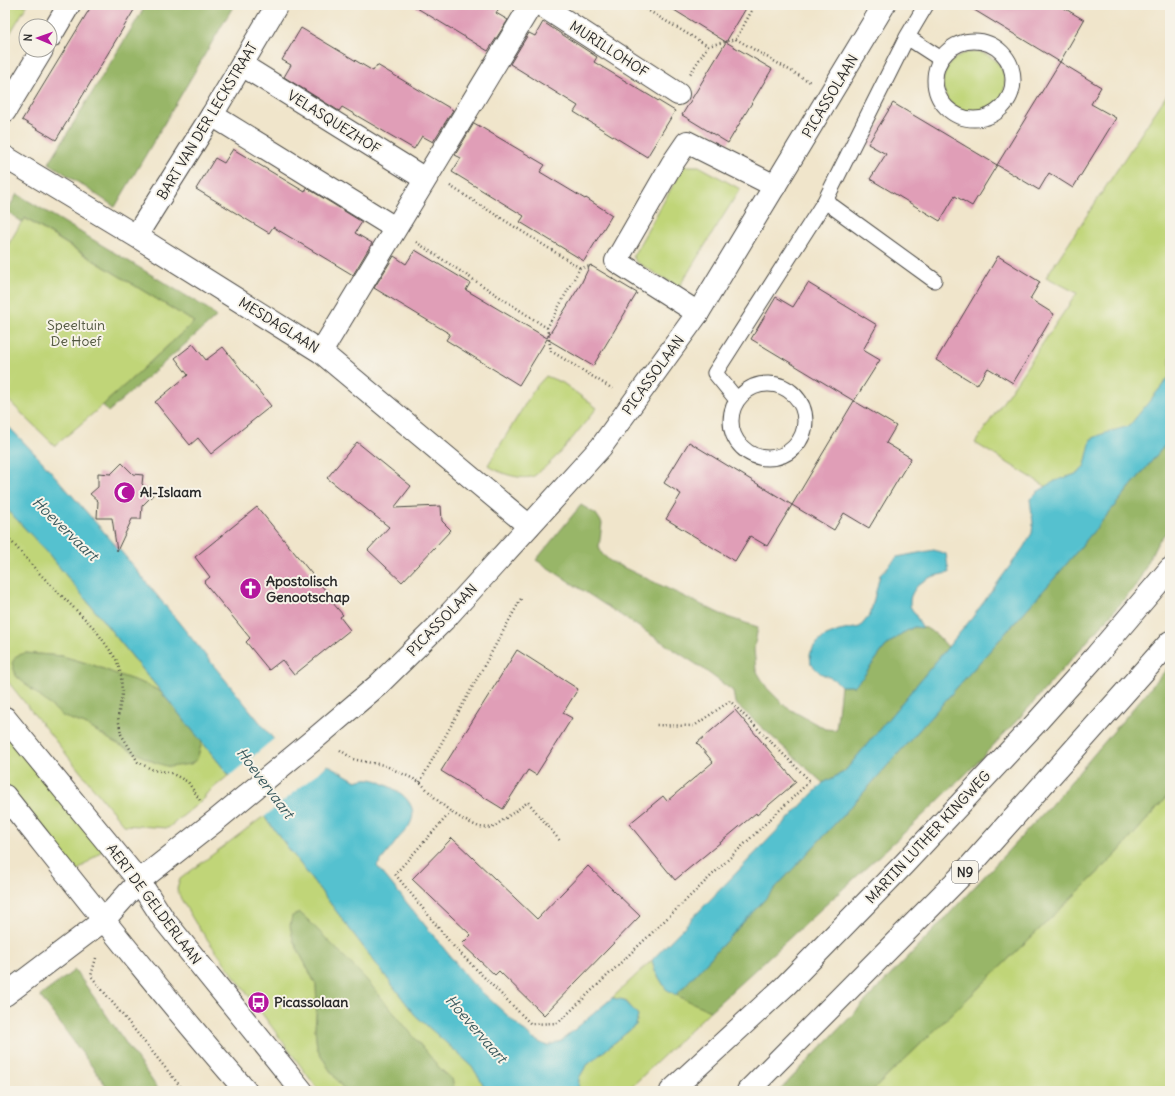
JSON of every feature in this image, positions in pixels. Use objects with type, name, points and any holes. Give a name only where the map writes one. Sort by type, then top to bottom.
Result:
[{"type":"main road","points":[[58,24],[69,5]]},
{"type":"main road","name":"BART VAN DER LECKSTRAAT","points":[[136,236],[212,115],[277,5]]},
{"type":"main road","points":[[321,352],[531,5]]},
{"type":"main road","name":"MURILLOHOF","points":[[541,5],[678,94]]},
{"type":"main road","name":"PICASSOLAAN","points":[[5,995],[104,920],[139,882],[218,819],[378,685],[444,620],[601,447],[698,313],[884,5]]},
{"type":"main road","points":[[5,111],[37,58]]},
{"type":"main road","name":"VELASQUEZHOF","points":[[242,65],[427,176]]},
{"type":"main road","points":[[212,115],[395,228]]},
{"type":"main road","points":[[698,313],[616,261],[672,164],[687,142],[775,186]]},
{"type":"main road","name":"MESDAGLAAN","points":[[5,157],[136,236],[321,352],[529,526]]},
{"type":"main road","name":"MARTIN LUTHER KINGWEG","points":[[671,1091],[785,986],[904,864],[1036,724],[1170,569]]},
{"type":"main road","name":"N9","points":[[748,1091],[963,874],[1170,642]]},
{"type":"main road","name":"AERT DE GELDERLAAN","points":[[5,718],[139,882],[164,920],[302,1091]]},
{"type":"main road","points":[[5,796],[104,920],[212,1052],[246,1091]]},
{"type":"lane","points":[[737,400],[715,373],[825,201],[907,37],[926,5]]},
{"type":"lane","points":[[907,37],[941,59]]},
{"type":"lane","points":[[973,41],[986,43],[998,48],[1007,58],[1012,69],[1014,82],[1011,95],[1004,106],[994,114],[982,119],[969,119],[956,116],[946,108],[939,97],[935,84],[936,71],[941,59],[949,50],[961,43],[973,41]]},
{"type":"lane","points":[[825,201],[934,280]]},
{"type":"lane","points":[[769,383],[781,386],[792,392],[800,401],[805,413],[806,425],[802,437],[795,447],[785,455],[774,458],[761,458],[750,454],[740,446],[733,435],[731,423],[732,411],[737,400],[746,391],[757,385],[769,383]]},
{"type":"path","points":[[639,5],[708,46]]},
{"type":"path","points":[[736,39],[755,5]]},
{"type":"path","points":[[678,94],[708,46],[736,39],[831,94]]},
{"type":"path","points":[[427,176],[580,268],[616,261]]},
{"type":"path","points":[[395,228],[547,328]]},
{"type":"path","points":[[580,268],[547,328],[551,351],[634,402]]},
{"type":"path","points":[[5,534],[38,572],[95,629],[116,659],[121,674],[122,694],[118,717],[120,734],[138,762],[154,770],[169,772],[188,782],[218,819]]},
{"type":"path","points":[[420,782],[522,597]]},
{"type":"path","points":[[452,812],[395,874],[454,947],[532,1024],[558,1023],[810,781],[730,701],[694,726],[654,725]]},
{"type":"path","points":[[317,737],[343,751],[353,759],[384,765],[420,782],[436,799],[452,812],[479,827],[492,828],[528,802],[561,842]]},
{"type":"path","points":[[104,920],[91,976],[184,1091]]},
{"type":"green space","points":[[5,5],[27,5],[18,18],[5,42]]},
{"type":"green space","points":[[146,5],[234,5],[115,207],[49,163]]},
{"type":"green space","points":[[974,52],[986,54],[996,61],[1003,71],[1005,83],[1003,95],[996,105],[986,112],[974,114],[962,112],[952,105],[945,95],[943,83],[945,71],[952,61],[962,54]]},
{"type":"green space","points":[[1170,90],[1170,376],[1129,427],[1105,433],[1092,439],[1085,465],[1079,473],[1055,481],[1047,487],[975,443],[1077,293],[1046,277]]},
{"type":"green space","points":[[684,166],[699,166],[740,189],[679,287],[636,262],[633,256]]},
{"type":"green space","points":[[17,194],[208,309],[216,317],[108,412],[103,405],[194,322],[25,218],[22,222],[7,211]]},
{"type":"green space","name":"Speeltuin De Hoef","points":[[24,218],[194,322],[103,405],[55,446],[5,397],[5,250]]},
{"type":"green space","points":[[546,376],[563,383],[597,408],[572,439],[544,468],[534,476],[523,478],[497,471],[488,465],[535,388]]},
{"type":"green space","points":[[1170,439],[1170,528],[1158,542],[1136,586],[1024,713],[970,770],[917,821],[710,1011],[676,995],[855,802],[1059,573]]},
{"type":"green space","points":[[581,505],[596,514],[602,523],[599,547],[602,554],[610,561],[727,617],[758,627],[754,649],[756,670],[767,688],[786,707],[825,729],[836,730],[841,686],[854,686],[863,677],[885,647],[901,634],[914,627],[926,628],[937,635],[948,647],[844,772],[823,783],[735,703],[733,691],[702,668],[536,560]]},
{"type":"green space","points":[[5,507],[47,552],[161,692],[145,684],[93,665],[62,656],[25,653],[16,676],[64,717],[85,724],[112,741],[154,762],[197,759],[202,742],[229,775],[205,795],[205,798],[168,828],[124,825],[5,678]]},
{"type":"green space","points":[[25,653],[62,656],[93,665],[145,684],[161,692],[202,742],[197,759],[191,764],[169,767],[154,762],[112,741],[85,724],[64,717],[16,676],[12,663],[16,656]]},
{"type":"green space","points":[[1170,665],[1170,793],[1114,857],[872,1091],[779,1091],[935,929],[1050,806]]},
{"type":"green space","points":[[5,725],[104,849],[76,872],[5,783]]},
{"type":"green space","points":[[1170,793],[1170,1091],[872,1091],[1114,857]]},
{"type":"green space","points":[[264,816],[415,1015],[472,1066],[487,1091],[450,1091],[454,1087],[452,1079],[293,940],[316,985],[317,1005],[315,1028],[317,1048],[329,1069],[345,1091],[319,1091],[196,924],[181,899],[177,889],[180,879]]},
{"type":"green space","points":[[300,913],[365,978],[443,1072],[452,1079],[454,1087],[450,1091],[345,1091],[329,1069],[317,1048],[315,1028],[317,1005],[316,985],[293,940],[290,926],[292,916]]},
{"type":"green space","points":[[652,960],[655,971],[666,989],[710,1011],[627,1091],[578,1091],[579,1078],[586,1066],[636,1025],[638,1015],[625,1000],[612,998]]},
{"type":"green space","points":[[75,970],[160,1091],[110,1091],[40,996]]},
{"type":"water","points":[[1170,376],[1170,439],[1059,573],[855,802],[676,995],[666,989],[655,971],[652,960],[823,783],[844,772],[972,618],[1023,548],[1032,533],[1033,523],[1030,499],[1037,492],[1055,481],[1079,473],[1085,465],[1091,439],[1129,426]]},
{"type":"water","name":"Hoevervaart","points":[[5,423],[40,459],[125,556],[307,780],[328,765],[356,781],[370,779],[381,782],[404,796],[411,805],[413,816],[410,824],[377,866],[471,982],[533,1039],[547,1046],[561,1041],[612,998],[624,1000],[638,1015],[636,1025],[586,1066],[579,1078],[578,1091],[487,1091],[472,1066],[415,1015],[264,816],[47,552],[5,507]]},
{"type":"water","points":[[934,550],[946,554],[949,573],[938,575],[923,581],[911,595],[910,606],[923,628],[914,627],[901,634],[885,647],[863,677],[854,686],[841,686],[835,680],[820,673],[811,664],[810,654],[814,646],[824,637],[839,631],[860,627],[870,615],[880,575],[897,557]]},
{"type":"pier","points":[[275,738],[308,777],[327,763],[330,763],[263,818],[228,777]]},
{"type":"building","points":[[92,5],[137,5],[56,140],[22,120]]},
{"type":"building","points":[[412,5],[501,5],[496,13],[508,20],[488,51]]},
{"type":"building","points":[[666,5],[748,5],[726,42]]},
{"type":"building","points":[[966,5],[1059,5],[1084,20],[1060,62]]},
{"type":"building","points":[[543,22],[597,57],[594,62],[675,111],[647,157],[574,112],[578,106],[510,64],[529,33],[535,36]]},
{"type":"building","points":[[301,28],[373,71],[377,65],[453,110],[433,142],[422,136],[414,149],[342,107],[339,111],[284,77],[291,65],[282,60]]},
{"type":"building","points":[[726,42],[772,69],[728,143],[682,115]]},
{"type":"building","points":[[1060,62],[1101,87],[1091,104],[1116,118],[1073,188],[1049,173],[1039,190],[997,165]]},
{"type":"building","points":[[893,103],[997,165],[972,206],[955,196],[940,221],[870,179],[886,154],[868,144]]},
{"type":"building","points":[[474,123],[545,165],[540,172],[585,199],[586,198],[612,215],[584,261],[520,222],[524,216],[452,172],[461,158],[455,155]]},
{"type":"building","points":[[233,149],[305,192],[307,188],[362,222],[355,233],[372,243],[353,275],[273,227],[269,233],[196,189],[215,158],[224,163]]},
{"type":"building","points":[[415,250],[470,283],[466,290],[547,338],[581,284],[590,265],[637,293],[593,366],[547,339],[519,385],[446,340],[450,334],[374,288],[394,256],[406,264]]},
{"type":"building","points":[[998,256],[1040,282],[1030,299],[1054,314],[1013,383],[988,368],[977,385],[936,360]]},
{"type":"building","points":[[808,283],[877,325],[863,350],[880,360],[854,401],[751,339],[776,297],[793,307]]},
{"type":"building","points":[[193,344],[206,360],[223,347],[271,406],[211,454],[198,438],[190,445],[155,402],[188,375],[175,358]]},
{"type":"building","points":[[854,401],[896,426],[886,443],[911,458],[869,528],[844,513],[834,530],[792,505]]},
{"type":"building","points":[[357,442],[411,486],[394,508],[441,506],[442,521],[451,530],[402,582],[368,550],[389,527],[327,478]]},
{"type":"building","points":[[689,442],[792,505],[767,546],[750,536],[735,561],[666,519],[681,494],[664,483]]},
{"type":"building","points":[[122,463],[133,474],[143,475],[142,484],[153,495],[142,506],[141,519],[132,519],[117,551],[112,518],[97,518],[98,501],[90,494],[98,487],[98,473],[111,474]]},
{"type":"building","points":[[257,507],[334,601],[332,602],[343,615],[340,617],[350,630],[294,675],[282,660],[269,670],[246,642],[250,638],[204,582],[210,577],[195,557]]},
{"type":"building","points":[[517,650],[578,689],[563,713],[572,718],[536,775],[528,770],[503,809],[441,771]]},
{"type":"building","points":[[735,710],[796,782],[675,880],[629,824],[663,796],[667,801],[713,762],[697,743]]},
{"type":"building","points":[[452,838],[537,919],[588,866],[640,916],[544,1015],[499,971],[495,975],[462,944],[471,935],[412,879]]},
{"type":"place","name":"Al-Islaam","points":[[124,492]]},
{"type":"place","name":"Apostolisch Genootschap","points":[[250,589]]},
{"type":"place","name":"Picassolaan","points":[[259,1002]]}]
